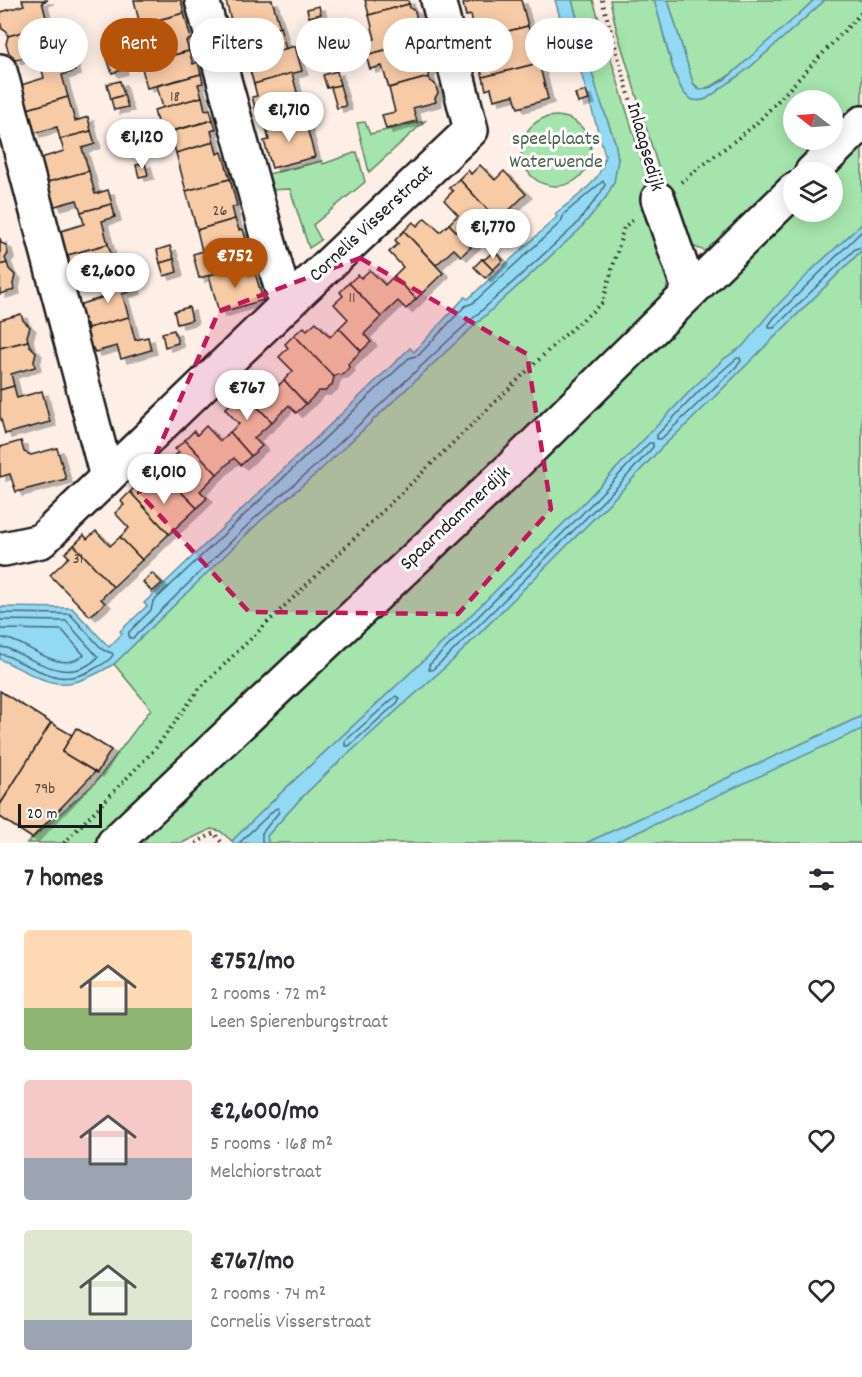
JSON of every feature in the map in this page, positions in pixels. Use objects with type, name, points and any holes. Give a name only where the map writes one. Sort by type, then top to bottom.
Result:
[{"type":"street","points":[[202,0],[286,305]]},
{"type":"street","name":"Cornelis Visserstraat","points":[[3,549],[41,541],[471,130],[438,0]]},
{"type":"street","points":[[0,71],[107,477]]},
{"type":"street","points":[[822,162],[862,123]]},
{"type":"street","name":"Inlaagsedijk","points":[[658,199],[690,292]]},
{"type":"street","name":"Spaarndammerdijk","points":[[114,843],[512,467],[783,201]]},
{"type":"path","name":"Inlaagsedijk","points":[[602,0],[658,199]]},
{"type":"path","points":[[64,843],[155,749],[200,688],[556,344],[603,302],[624,227],[755,125],[862,12]]},
{"type":"path","points":[[196,843],[214,833],[222,843]]},
{"type":"highlighted area","points":[[360,258],[527,354],[551,509],[458,614],[249,612],[139,493],[219,311]]},
{"type":"green space","points":[[572,0],[593,0],[598,18],[577,18]]},
{"type":"green space","points":[[610,0],[654,0],[675,75],[685,94],[697,101],[706,99],[749,68],[825,0],[862,0],[862,107],[843,127],[843,90],[783,90],[783,150],[819,150],[806,162],[783,162],[783,184],[711,251],[705,251],[689,245],[672,213]]},
{"type":"green space","points":[[668,0],[814,0],[730,75],[701,90],[693,83]]},
{"type":"green space","points":[[614,69],[672,260],[666,292],[629,338],[307,647],[97,843],[27,843],[95,783],[151,709],[114,664],[260,521],[317,473],[579,230],[606,197],[614,182],[618,159],[615,142],[592,72],[614,72]]},
{"type":"green space","name":"speelplaats Waterwende","points":[[563,116],[576,122],[585,131],[589,137],[591,151],[589,165],[581,176],[570,184],[549,186],[531,176],[523,165],[521,144],[531,126],[542,118]]},
{"type":"green space","points":[[425,121],[369,172],[357,123],[365,122],[370,134]]},
{"type":"green space","points":[[862,139],[862,224],[815,267],[743,346],[724,359],[694,387],[576,511],[448,638],[232,841],[220,831],[211,829],[182,843],[129,843],[783,222],[843,222],[843,162],[841,162]]},
{"type":"green space","points":[[357,152],[365,182],[313,225],[321,240],[309,248],[290,189],[269,190],[264,175],[322,161],[323,164]]},
{"type":"green space","points":[[862,250],[862,716],[586,843],[268,843],[267,836],[301,798],[453,660],[662,447]]},
{"type":"green space","points":[[862,729],[862,843],[614,843],[846,735]]},
{"type":"water","points":[[555,0],[572,0],[577,18],[560,18]]},
{"type":"water","points":[[654,0],[668,0],[693,83],[697,89],[701,90],[717,84],[732,74],[814,0],[825,0],[749,68],[706,99],[697,101],[687,96],[680,86]]},
{"type":"water","points":[[581,72],[592,72],[615,142],[618,159],[614,182],[606,197],[579,230],[317,473],[260,521],[114,664],[81,680],[56,683],[32,675],[0,659],[0,607],[72,608],[109,647],[122,634],[120,631],[147,606],[144,603],[410,348],[414,352],[465,297],[468,299],[557,217],[555,214],[586,189],[599,173],[605,155]]},
{"type":"water","points":[[862,224],[862,250],[662,447],[453,660],[301,798],[267,836],[268,843],[234,843],[232,841],[448,638],[576,511],[694,387],[724,359],[743,346],[769,314]]},
{"type":"water","points":[[862,716],[862,729],[614,843],[586,843]]},
{"type":"building","points":[[22,0],[48,0],[42,2],[46,18],[18,18],[18,33],[8,36],[7,32],[2,29],[1,12],[24,5]]},
{"type":"building","points":[[134,0],[181,0],[184,13],[166,18],[138,18]]},
{"type":"building","points":[[272,0],[277,18],[230,18],[226,1]]},
{"type":"building","points":[[365,0],[408,0],[409,4],[369,15]]},
{"type":"building","points":[[478,0],[521,0],[526,18],[525,27],[513,30],[513,18],[466,16],[463,4]]},
{"type":"building","points":[[409,4],[410,8],[415,11],[417,18],[383,18],[383,51],[371,54],[371,40],[375,39],[369,15]]},
{"type":"building","points":[[319,6],[321,14],[309,17],[307,9]]},
{"type":"building","points":[[184,13],[190,35],[190,39],[186,41],[189,51],[178,54],[178,18],[166,18]]},
{"type":"building","points":[[525,27],[525,66],[513,70],[513,30]]},
{"type":"building","points":[[18,33],[18,59],[15,60],[9,53],[6,44],[8,36]]},
{"type":"building","points":[[295,46],[296,72],[298,72],[254,84],[251,72],[284,72],[284,49]]},
{"type":"building","points":[[189,51],[190,72],[200,72],[201,74],[147,88],[143,72],[178,72],[178,54]]},
{"type":"building","points":[[383,51],[383,69],[382,66],[371,69],[371,54]]},
{"type":"building","points":[[525,66],[525,72],[541,72],[548,99],[518,108],[514,95],[494,100],[491,88],[486,90],[483,77],[513,72],[513,70]]},
{"type":"building","points":[[42,72],[72,72],[62,75],[68,97],[28,109],[22,102],[21,85],[44,78]]},
{"type":"building","points":[[337,72],[340,85],[327,88],[323,75]]},
{"type":"building","points":[[384,72],[429,72],[429,77],[389,88]]},
{"type":"building","points":[[481,72],[503,72],[483,77]]},
{"type":"building","points":[[292,73],[298,96],[255,107],[252,97],[257,96],[254,84]]},
{"type":"building","points":[[201,74],[203,83],[198,84],[202,97],[163,108],[157,86]]},
{"type":"building","points":[[429,77],[438,93],[435,98],[436,102],[413,108],[417,121],[386,129],[382,115],[395,112],[389,88]]},
{"type":"building","points":[[120,81],[124,95],[111,99],[107,84]]},
{"type":"building","points":[[340,85],[346,106],[337,108],[331,87]]},
{"type":"building","points":[[586,91],[589,100],[578,103],[575,94]]},
{"type":"building","points":[[124,95],[128,107],[114,110],[111,99]]},
{"type":"building","points":[[298,96],[304,117],[266,128],[263,116],[258,118],[255,107]]},
{"type":"building","points":[[68,97],[75,121],[88,117],[91,131],[60,139],[57,127],[34,133],[29,127],[28,109]]},
{"type":"building","points":[[202,97],[205,110],[210,109],[213,120],[160,134],[154,110]]},
{"type":"building","points":[[304,117],[315,157],[272,168],[264,141],[269,140],[266,128]]},
{"type":"building","points":[[213,120],[216,129],[211,131],[214,142],[176,153],[170,132]]},
{"type":"building","points":[[138,125],[141,139],[128,142],[124,129]]},
{"type":"building","points":[[91,131],[95,144],[82,148],[89,171],[48,182],[47,178],[42,175],[41,158],[64,151],[60,139]]},
{"type":"building","points":[[141,139],[145,151],[131,155],[128,142]]},
{"type":"building","points":[[214,142],[217,154],[222,152],[230,179],[186,191],[176,153]]},
{"type":"building","points":[[145,163],[148,175],[139,177],[136,165]]},
{"type":"building","points":[[480,165],[495,180],[504,171],[526,194],[498,221],[459,179],[468,170],[471,174]]},
{"type":"building","points":[[89,171],[95,194],[108,190],[112,204],[81,212],[77,200],[55,206],[49,199],[46,190],[48,182]]},
{"type":"building","points":[[230,179],[237,206],[232,207],[235,219],[197,230],[186,191]]},
{"type":"building","points":[[459,179],[498,221],[471,247],[449,224],[458,215],[444,200],[453,191],[449,188]]},
{"type":"building","points":[[112,204],[115,217],[102,221],[108,244],[68,255],[62,248],[61,231],[84,224],[81,212]]},
{"type":"building","points":[[425,218],[440,232],[449,224],[471,247],[461,256],[454,249],[436,265],[404,231],[413,222],[417,226]]},
{"type":"building","points":[[235,219],[239,230],[243,229],[246,239],[202,251],[197,230]]},
{"type":"building","points":[[404,231],[443,273],[416,299],[394,276],[403,267],[389,252],[398,244],[395,240]]},
{"type":"building","points":[[0,238],[1,243],[6,245],[8,254],[5,258],[7,263],[0,265]]},
{"type":"building","points":[[246,239],[249,250],[244,251],[248,265],[199,278],[193,254]]},
{"type":"building","points":[[108,244],[115,267],[128,263],[131,277],[100,285],[97,273],[74,279],[74,275],[69,273],[68,255]]},
{"type":"building","points":[[170,246],[174,259],[160,263],[157,250]]},
{"type":"building","points":[[494,251],[503,260],[493,270],[482,259]]},
{"type":"building","points":[[174,259],[177,272],[164,276],[160,263]]},
{"type":"building","points":[[482,259],[493,270],[485,278],[474,267]]},
{"type":"building","points":[[7,263],[15,275],[14,290],[0,294],[0,265]]},
{"type":"building","points":[[248,265],[250,275],[255,273],[263,300],[219,313],[209,275]]},
{"type":"building","points":[[370,270],[385,285],[394,276],[416,299],[406,309],[398,301],[381,317],[349,283],[358,275],[361,278]]},
{"type":"building","points":[[131,277],[135,290],[122,294],[129,317],[88,328],[87,324],[82,321],[81,304],[104,297],[100,285]]},
{"type":"building","points":[[349,283],[381,317],[364,334],[371,342],[361,351],[339,328],[348,319],[334,304],[343,296],[340,292]]},
{"type":"building","points":[[189,307],[192,320],[177,324],[174,311]]},
{"type":"building","points":[[21,314],[30,327],[28,341],[0,348],[0,320]]},
{"type":"building","points":[[129,317],[135,340],[148,337],[151,350],[121,359],[117,346],[95,352],[89,346],[86,336],[88,328]]},
{"type":"building","points":[[316,322],[330,337],[339,328],[361,351],[348,364],[349,368],[342,375],[337,374],[334,377],[294,335],[304,327],[307,330]]},
{"type":"building","points":[[174,330],[178,343],[165,347],[162,333]]},
{"type":"building","points":[[294,335],[334,377],[332,385],[325,391],[319,391],[306,404],[284,380],[293,371],[279,357],[288,348],[285,344]]},
{"type":"building","points":[[28,341],[36,352],[35,367],[11,374],[14,386],[0,390],[0,348]]},
{"type":"building","points":[[261,374],[275,389],[284,380],[306,404],[296,413],[289,405],[272,422],[239,388],[248,379],[252,382]]},
{"type":"building","points":[[14,386],[17,398],[42,391],[50,422],[5,434],[0,416],[0,390]]},
{"type":"building","points":[[239,388],[272,422],[254,438],[262,446],[251,456],[230,432],[239,424],[225,409],[234,400],[230,396]]},
{"type":"building","points":[[206,426],[220,441],[230,432],[251,456],[241,465],[234,458],[217,474],[185,440],[194,431],[197,435]]},
{"type":"building","points":[[185,440],[217,474],[200,491],[207,498],[197,508],[174,485],[184,476],[169,461],[179,452],[175,449]]},
{"type":"building","points":[[21,441],[24,452],[31,455],[57,448],[66,479],[16,492],[10,474],[0,477],[0,447]]},
{"type":"building","points":[[151,479],[165,493],[174,485],[197,508],[169,534],[130,492],[139,483],[142,487]]},
{"type":"building","points":[[130,492],[169,534],[142,560],[120,537],[129,528],[115,513],[124,505],[121,501]]},
{"type":"building","points":[[96,531],[110,546],[120,537],[142,560],[113,587],[74,545],[84,535],[87,539]]},
{"type":"building","points":[[74,545],[113,587],[101,599],[105,603],[90,616],[50,575],[69,557],[65,553]]},
{"type":"building","points":[[152,573],[162,583],[152,592],[143,582]]},
{"type":"building","points":[[0,691],[51,723],[0,805]]},
{"type":"building","points":[[51,723],[72,735],[62,752],[95,772],[32,838],[0,817],[0,805]]},
{"type":"building","points":[[76,728],[111,750],[97,773],[62,752]]}]
